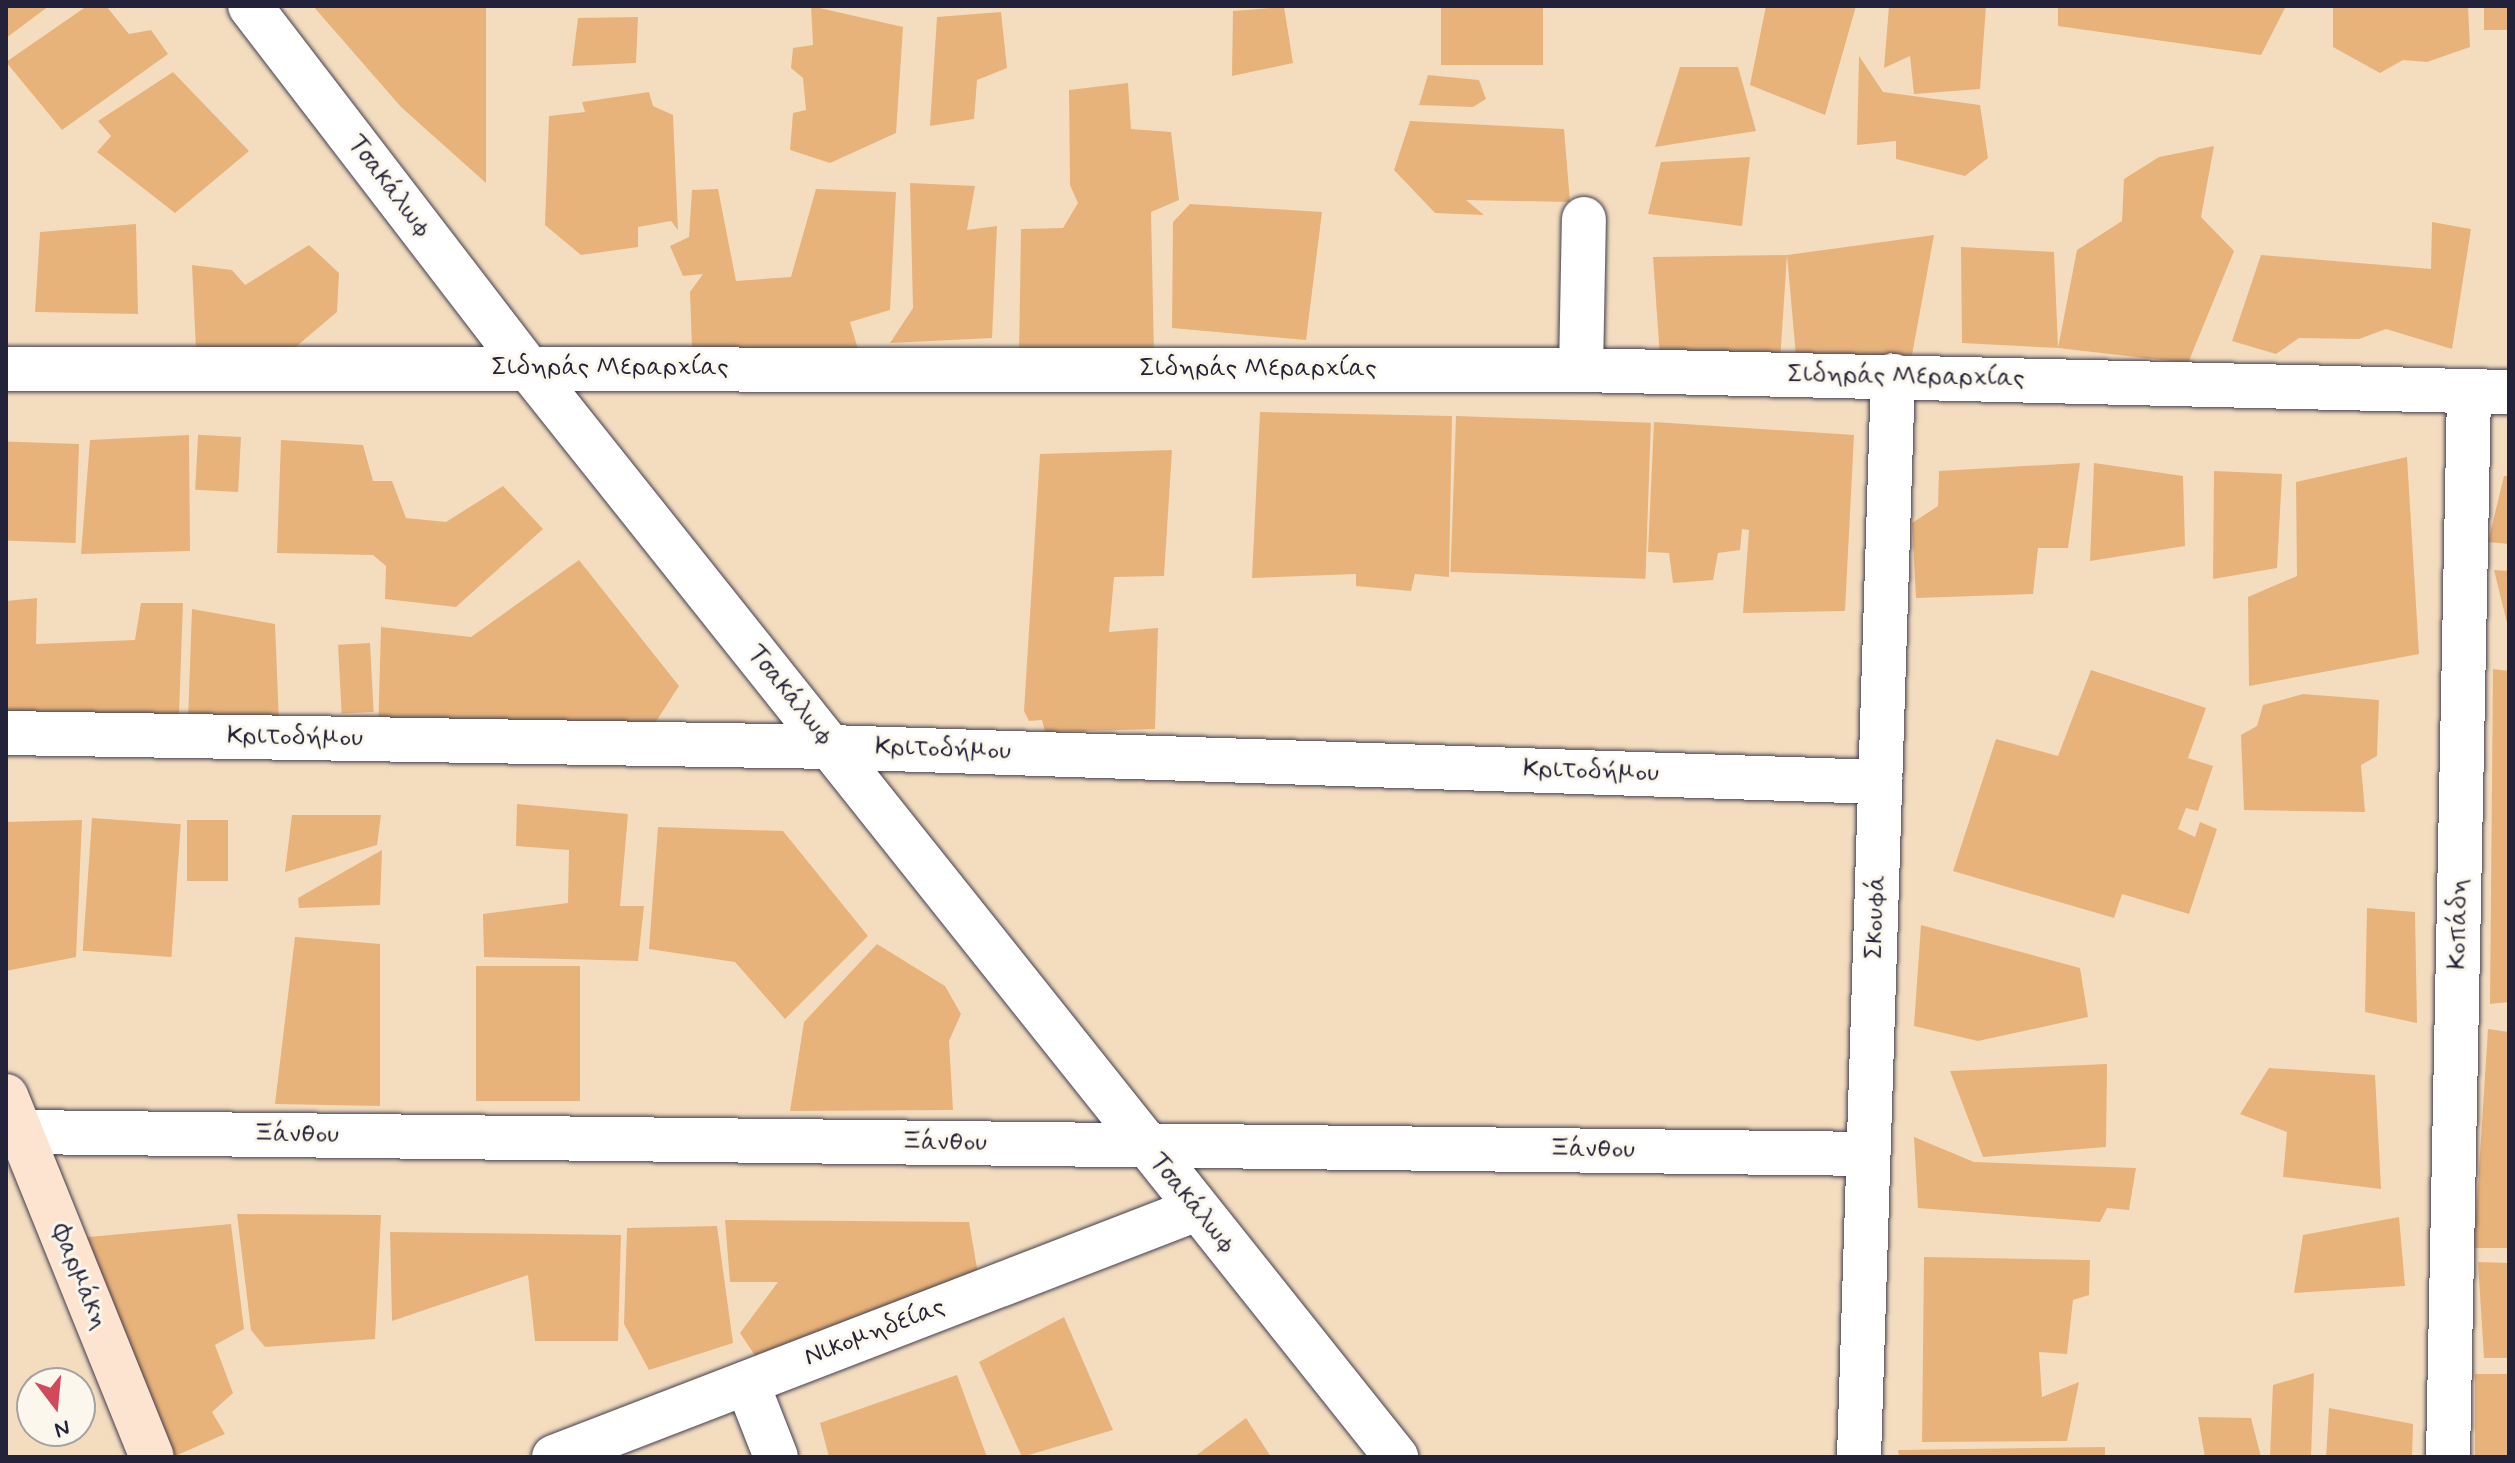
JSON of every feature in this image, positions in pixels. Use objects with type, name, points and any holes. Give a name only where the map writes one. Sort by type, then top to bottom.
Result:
[{"type":"street","name":"Τσακάλωφ","points":[[250,6],[528,368],[1396,1457]]},
{"type":"street","points":[[1581,370],[1584,219]]},
{"type":"street","name":"Σιδηράς Μεραρχίας","points":[[6,369],[1581,370],[2489,392]]},
{"type":"street","name":"Σκουφά","points":[[1859,1457],[1893,376]]},
{"type":"street","name":"Κοπάδη","points":[[2448,1457],[2489,392]]},
{"type":"street","name":"Κριτοδήμου","points":[[6,733],[830,747],[1880,782]]},
{"type":"street","name":"Ξάνθου","points":[[13,1114],[1145,1145],[1868,1154]]},
{"type":"street","name":"Φαρμάκη","points":[[13,1114],[152,1457]]},
{"type":"street","name":"Νικομηδείας","points":[[554,1457],[1197,1209]]},
{"type":"street","points":[[747,1383],[776,1457]]},
{"type":"building","points":[[6,6],[49,6],[6,38]]},
{"type":"building","points":[[87,6],[106,6],[129,34],[151,30],[168,54],[62,130],[6,62]]},
{"type":"building","points":[[313,6],[486,6],[486,183],[401,107]]},
{"type":"building","points":[[811,6],[903,27],[896,133],[830,163],[790,150],[793,113],[806,110],[803,78],[791,68],[793,48],[813,45]]},
{"type":"building","points":[[1441,6],[1543,6],[1543,65],[1441,65]]},
{"type":"building","points":[[1766,6],[1856,6],[1825,115],[1750,85]]},
{"type":"building","points":[[1889,6],[1986,6],[1980,89],[1914,94],[1910,56],[1884,68]]},
{"type":"building","points":[[2058,6],[2286,6],[2261,55],[2058,26]]},
{"type":"building","points":[[2333,6],[2468,6],[2470,47],[2427,62],[2403,60],[2380,73],[2333,47]]},
{"type":"building","points":[[2484,6],[2509,6],[2509,30],[2484,30]]},
{"type":"building","points":[[1284,7],[1293,63],[1232,76],[1233,11]]},
{"type":"building","points":[[1001,12],[1007,68],[977,80],[974,119],[930,126],[937,17]]},
{"type":"building","points":[[638,17],[636,63],[572,66],[578,18]]},
{"type":"building","points":[[1859,56],[1883,92],[1980,105],[1988,158],[1965,176],[1896,159],[1896,141],[1857,145]]},
{"type":"building","points":[[1680,67],[1738,67],[1756,131],[1655,147]]},
{"type":"building","points":[[173,72],[249,151],[175,213],[97,152],[111,136],[98,121]]},
{"type":"building","points":[[1428,75],[1479,80],[1486,99],[1473,107],[1419,105]]},
{"type":"building","points":[[1128,83],[1131,129],[1171,132],[1179,200],[1151,212],[1154,354],[1019,356],[1021,229],[1063,228],[1078,203],[1070,185],[1069,90]]},
{"type":"building","points":[[649,92],[653,106],[673,115],[678,230],[671,221],[638,227],[638,247],[581,255],[545,225],[549,116],[585,112],[582,102]]},
{"type":"building","points":[[1410,121],[1564,129],[1570,202],[1466,200],[1484,215],[1435,213],[1394,170]]},
{"type":"building","points":[[2214,146],[2201,217],[2234,251],[2188,363],[2058,348],[2077,250],[2122,221],[2124,179],[2159,157]]},
{"type":"building","points":[[1750,157],[1742,226],[1648,214],[1661,162]]},
{"type":"building","points":[[910,183],[975,186],[967,230],[997,226],[992,338],[890,343],[913,308]]},
{"type":"building","points":[[718,189],[736,281],[791,277],[816,189],[896,192],[890,310],[850,322],[858,349],[692,348],[690,292],[703,274],[683,276],[670,246],[689,237],[692,190]]},
{"type":"building","points":[[1190,204],[1322,212],[1306,340],[1172,328],[1173,222]]},
{"type":"building","points":[[2432,222],[2471,229],[2452,349],[2386,329],[2359,339],[2299,338],[2276,354],[2232,341],[2261,255],[2431,269]]},
{"type":"building","points":[[136,224],[138,314],[35,312],[40,232]]},
{"type":"building","points":[[1934,235],[1912,355],[1796,356],[1787,255]]},
{"type":"building","points":[[309,245],[339,273],[337,312],[292,350],[196,350],[192,265],[232,270],[245,285]]},
{"type":"building","points":[[1961,247],[2054,252],[2058,348],[1962,343]]},
{"type":"building","points":[[1787,255],[1780,361],[1660,358],[1653,257]]},
{"type":"building","points":[[1260,412],[1452,416],[1449,577],[1415,574],[1411,591],[1356,586],[1356,574],[1252,578]]},
{"type":"building","points":[[1456,416],[1651,423],[1645,579],[1451,572]]},
{"type":"building","points":[[1654,422],[1854,435],[1845,611],[1743,613],[1749,530],[1742,529],[1740,550],[1718,553],[1713,580],[1673,583],[1669,553],[1648,552]]},
{"type":"building","points":[[189,435],[190,551],[81,554],[90,440]]},
{"type":"building","points":[[198,435],[241,437],[238,492],[195,490]]},
{"type":"building","points":[[281,440],[363,445],[373,481],[392,481],[406,518],[446,522],[503,486],[543,529],[456,607],[385,599],[386,566],[373,555],[277,553]]},
{"type":"building","points":[[6,441],[79,444],[76,543],[6,541]]},
{"type":"building","points":[[1172,450],[1164,576],[1114,577],[1109,632],[1158,628],[1155,729],[1045,732],[1042,720],[1029,721],[1024,711],[1040,454]]},
{"type":"building","points":[[2407,457],[2419,654],[2249,686],[2248,597],[2297,576],[2296,482]]},
{"type":"building","points":[[2080,463],[2068,548],[2038,548],[2033,594],[1916,598],[1912,523],[1938,506],[1939,471]]},
{"type":"building","points":[[2094,463],[2183,476],[2185,546],[2090,561]]},
{"type":"building","points":[[2214,471],[2282,474],[2277,568],[2213,579]]},
{"type":"building","points":[[2504,476],[2509,476],[2509,544],[2488,542]]},
{"type":"building","points":[[579,560],[679,686],[648,734],[378,735],[381,627],[471,637]]},
{"type":"building","points":[[2494,570],[2509,571],[2509,627],[2508,627]]},
{"type":"building","points":[[37,598],[36,644],[135,640],[141,603],[183,603],[179,714],[6,721],[6,601]]},
{"type":"building","points":[[192,609],[275,624],[279,722],[188,720]]},
{"type":"building","points":[[370,643],[374,712],[342,714],[338,645]]},
{"type":"building","points":[[2493,669],[2509,671],[2509,1002],[2490,1004]]},
{"type":"building","points":[[2091,670],[2206,708],[2188,758],[2213,766],[2198,811],[2186,808],[2178,829],[2195,837],[2200,822],[2217,829],[2189,914],[2122,894],[2114,918],[1953,871],[1996,739],[2058,756]]},
{"type":"building","points":[[2303,694],[2379,700],[2377,756],[2361,765],[2365,812],[2244,810],[2241,735],[2257,726],[2263,705]]},
{"type":"building","points":[[517,804],[628,814],[620,906],[644,906],[638,961],[484,957],[483,914],[568,903],[569,850],[516,846]]},
{"type":"building","points":[[292,815],[381,815],[377,845],[285,872]]},
{"type":"building","points":[[92,818],[181,824],[172,957],[83,951]]},
{"type":"building","points":[[82,820],[76,957],[6,971],[6,822]]},
{"type":"building","points":[[187,820],[228,820],[228,881],[187,881]]},
{"type":"building","points":[[658,827],[783,831],[868,936],[785,1019],[735,962],[649,949]]},
{"type":"building","points":[[382,850],[380,905],[299,908],[298,898]]},
{"type":"building","points":[[2367,908],[2415,912],[2417,1023],[2365,1012]]},
{"type":"building","points":[[1921,925],[2080,968],[2088,1017],[1978,1041],[1914,1026]]},
{"type":"building","points":[[295,937],[380,944],[380,1106],[275,1104]]},
{"type":"building","points":[[877,944],[945,986],[961,1014],[949,1041],[953,1110],[790,1111],[804,1022]]},
{"type":"building","points":[[476,966],[580,966],[580,1101],[476,1101]]},
{"type":"building","points":[[2488,1029],[2509,1032],[2509,1248],[2474,1248]]},
{"type":"building","points":[[2107,1064],[2106,1147],[1983,1157],[1950,1071]]},
{"type":"building","points":[[2269,1068],[2375,1075],[2381,1189],[2283,1177],[2287,1132],[2240,1114]]},
{"type":"building","points":[[1914,1137],[1974,1162],[2136,1168],[2129,1210],[2107,1208],[2100,1222],[1918,1208]]},
{"type":"building","points":[[237,1214],[381,1215],[375,1339],[265,1347],[251,1330]]},
{"type":"building","points":[[2399,1217],[2405,1286],[2294,1293],[2303,1235]]},
{"type":"building","points":[[725,1220],[969,1222],[980,1285],[764,1369],[740,1333],[778,1282],[730,1282]]},
{"type":"building","points":[[231,1224],[244,1329],[215,1345],[233,1393],[212,1412],[225,1434],[173,1457],[77,1238]]},
{"type":"building","points":[[717,1226],[733,1343],[649,1370],[624,1324],[627,1228]]},
{"type":"building","points":[[390,1232],[621,1235],[618,1341],[535,1341],[528,1275],[392,1321]]},
{"type":"building","points":[[1924,1257],[2090,1260],[2089,1295],[2073,1300],[2067,1354],[2039,1352],[2042,1397],[2079,1382],[2067,1441],[1922,1442]]},
{"type":"building","points":[[2478,1262],[2509,1263],[2509,1358],[2484,1358]]},
{"type":"building","points":[[1064,1317],[1113,1430],[1022,1457],[979,1362]]},
{"type":"building","points":[[2314,1373],[2311,1457],[2270,1457],[2273,1385]]},
{"type":"building","points":[[2475,1374],[2509,1374],[2509,1457],[2475,1457]]},
{"type":"building","points":[[957,1375],[987,1457],[829,1457],[820,1423]]},
{"type":"building","points":[[2329,1408],[2413,1424],[2412,1457],[2326,1457]]},
{"type":"building","points":[[2198,1417],[2251,1418],[2261,1457],[2205,1457]]},
{"type":"building","points":[[1246,1418],[1271,1457],[1194,1457]]},
{"type":"building","points":[[2105,1447],[2105,1457],[1899,1457],[1898,1450]]}]
